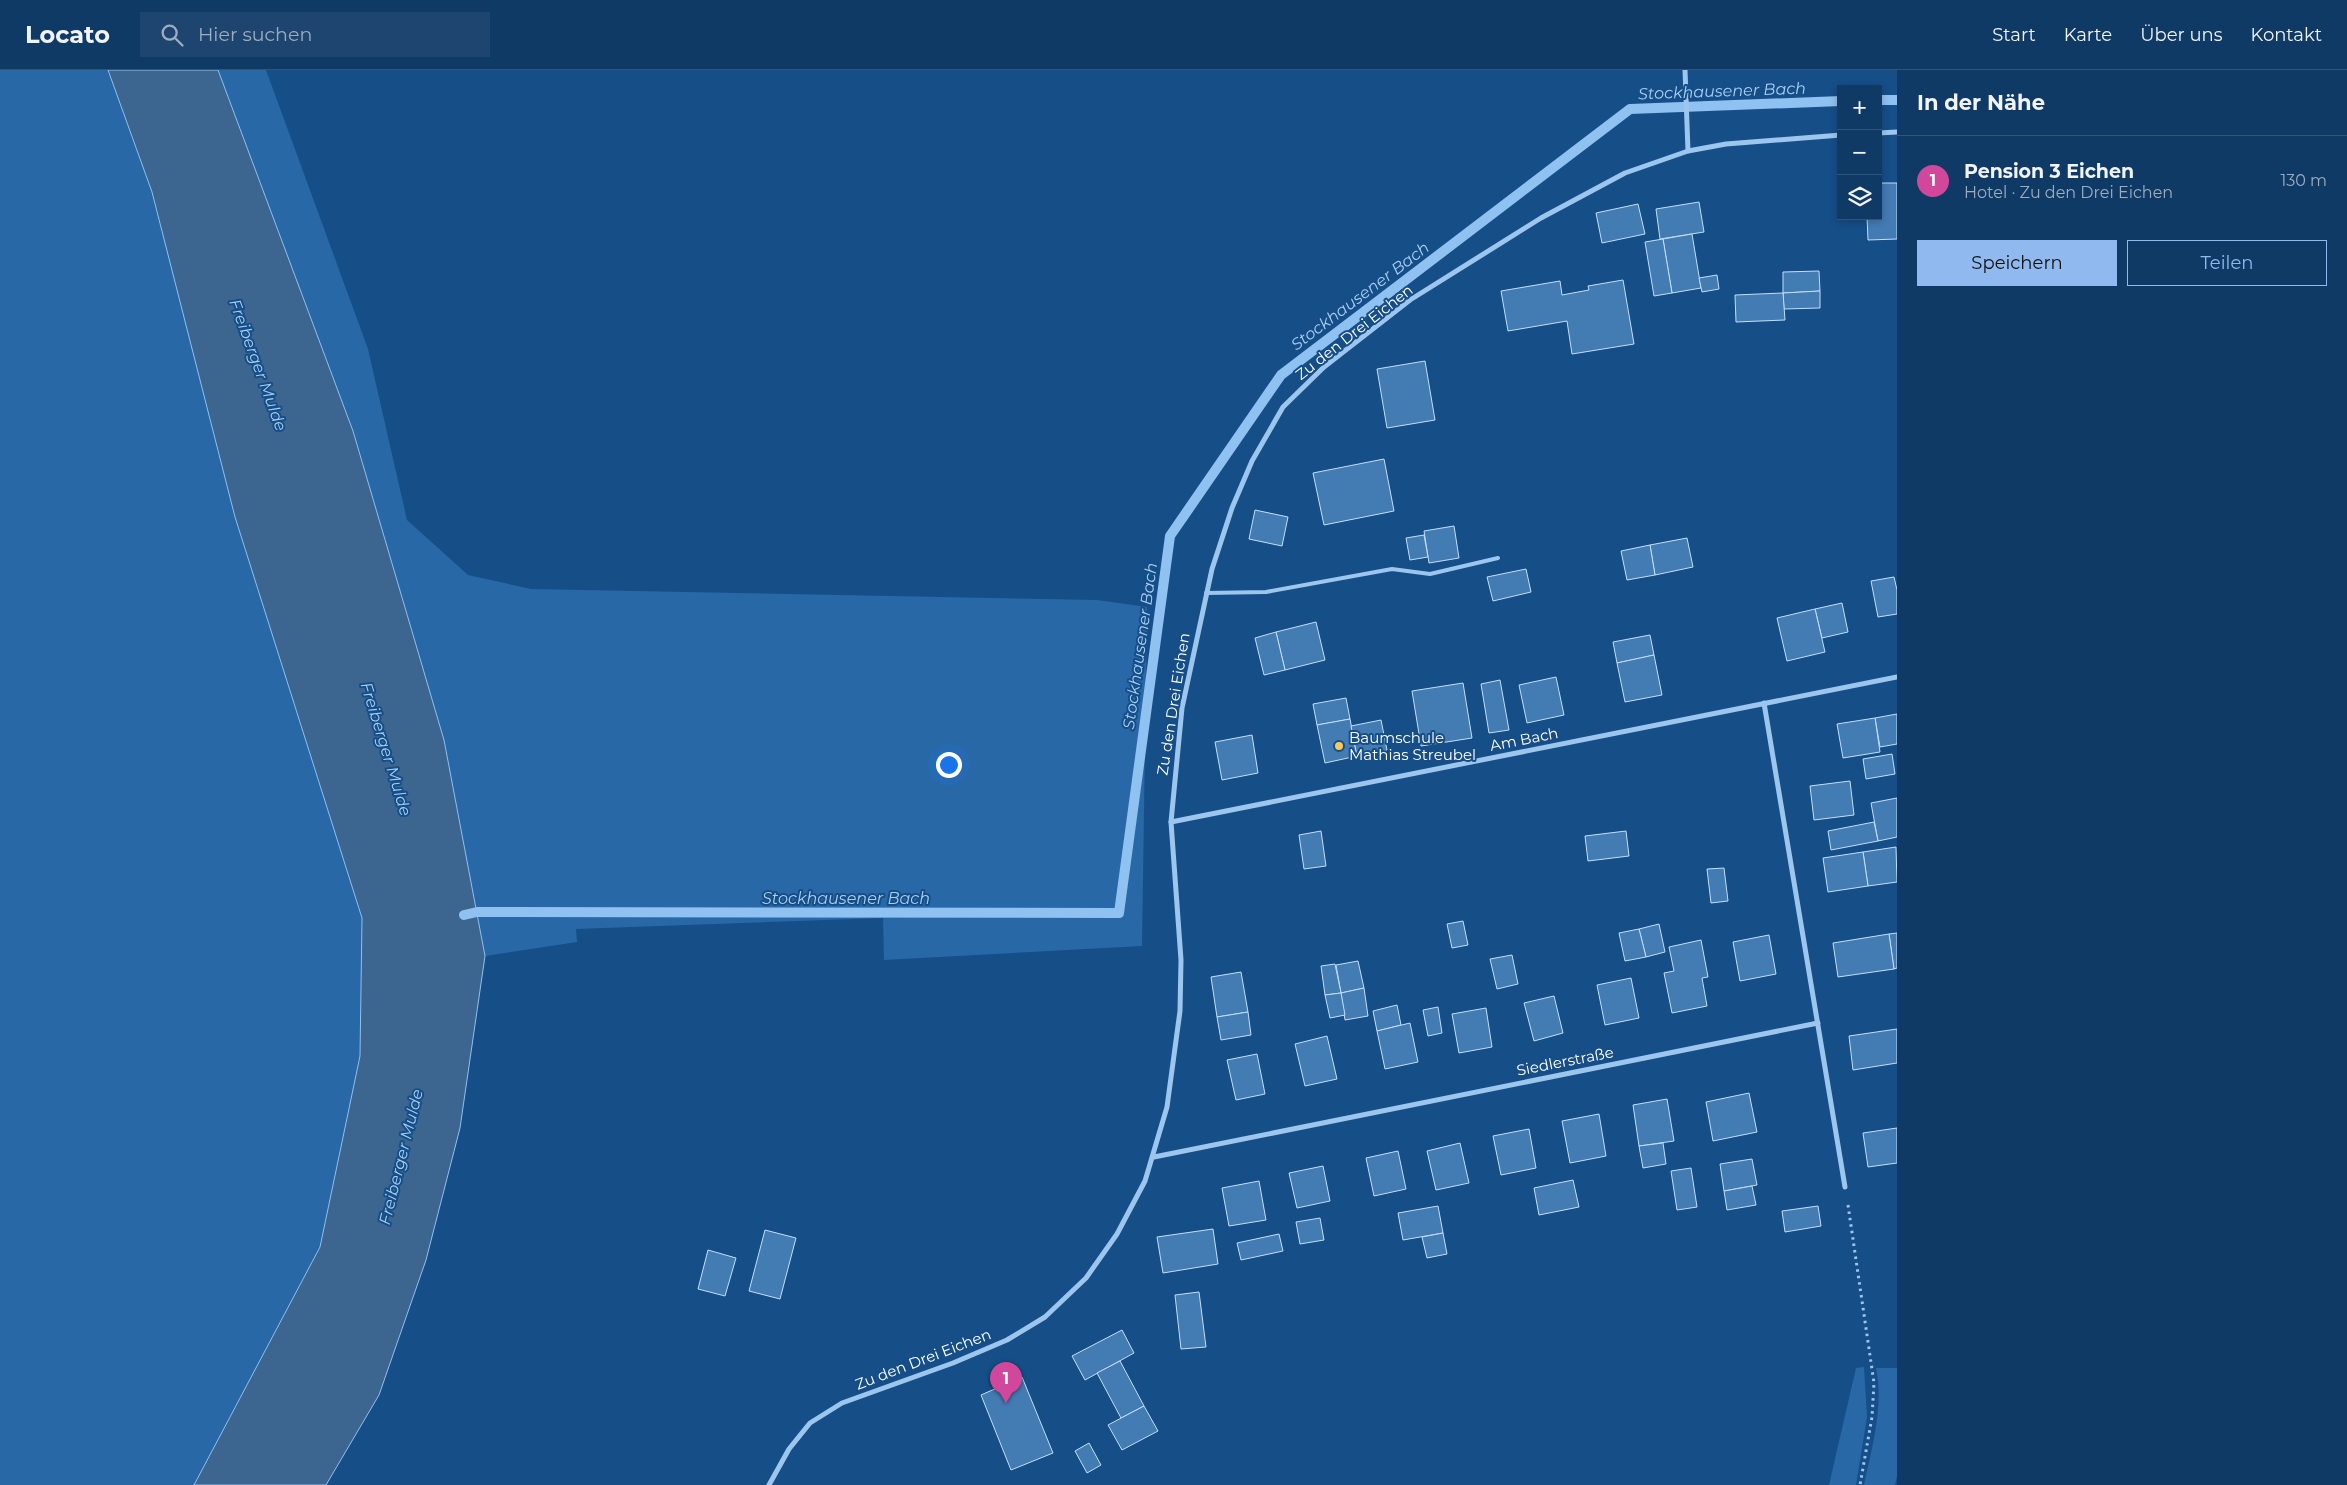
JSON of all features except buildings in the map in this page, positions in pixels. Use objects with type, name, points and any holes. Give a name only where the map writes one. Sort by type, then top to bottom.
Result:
[{"type":"street","points":[[1685,70],[1688,151]]},
{"type":"street","points":[[1882,133],[1897,132]]},
{"type":"street","name":"Zu den Drei Eichen","points":[[769,1485],[789,1449],[810,1423],[842,1403],[953,1363],[1007,1340],[1045,1318],[1086,1278],[1117,1234],[1145,1181],[1168,1107],[1180,1011],[1181,960],[1172,822],[1182,708],[1212,568],[1232,508],[1252,461],[1283,407],[1324,367],[1410,300],[1540,218],[1626,173],[1688,151],[1726,144],[1837,135]]},
{"type":"street","name":"Am Bach","points":[[1172,822],[1897,678]]},
{"type":"street","points":[[1764,703],[1845,1188]]},
{"type":"street","name":"Siedlerstraße","points":[[1154,1157],[1818,1023]]},
{"type":"lane","points":[[1206,593],[1266,592],[1392,569],[1430,574],[1498,558]]},
{"type":"path","points":[[1845,1188],[1874,1383],[1872,1417],[1860,1485]]},
{"type":"shaded area","points":[[0,70],[108,70],[152,192],[235,517],[362,918],[360,1056],[320,1247],[194,1485],[0,1485]]},
{"type":"shaded area","points":[[218,70],[266,70],[368,349],[407,520],[468,575],[531,589],[1097,600],[1147,607],[1142,946],[884,960],[883,918],[576,929],[577,942],[485,956],[444,740],[353,431]]},
{"type":"shaded area","points":[[1864,1367],[1867,1417],[1856,1485],[1829,1485],[1856,1368]]},
{"type":"shaded area","points":[[1876,1368],[1897,1368],[1897,1476],[1895,1485],[1864,1485],[1878,1412],[1879,1397]]},
{"type":"water","name":"Freiberger Mulde","points":[[108,70],[218,70],[353,431],[444,740],[485,956],[460,1128],[426,1260],[379,1395],[326,1485],[194,1485],[320,1247],[360,1056],[362,918],[235,517],[152,192]]},
{"type":"waterway","name":"Stockhausener Bach","points":[[1882,100],[1897,100]]},
{"type":"waterway","name":"Stockhausener Bach","points":[[464,915],[477,912],[1119,913],[1170,536],[1281,375],[1630,109],[1837,101]]},
{"type":"place","name":"Baumschule Mathias Streubel","points":[[1339,746]]},
{"type":"place","name":"Pension 3 Eichen","points":[[1006,1403]]}]
